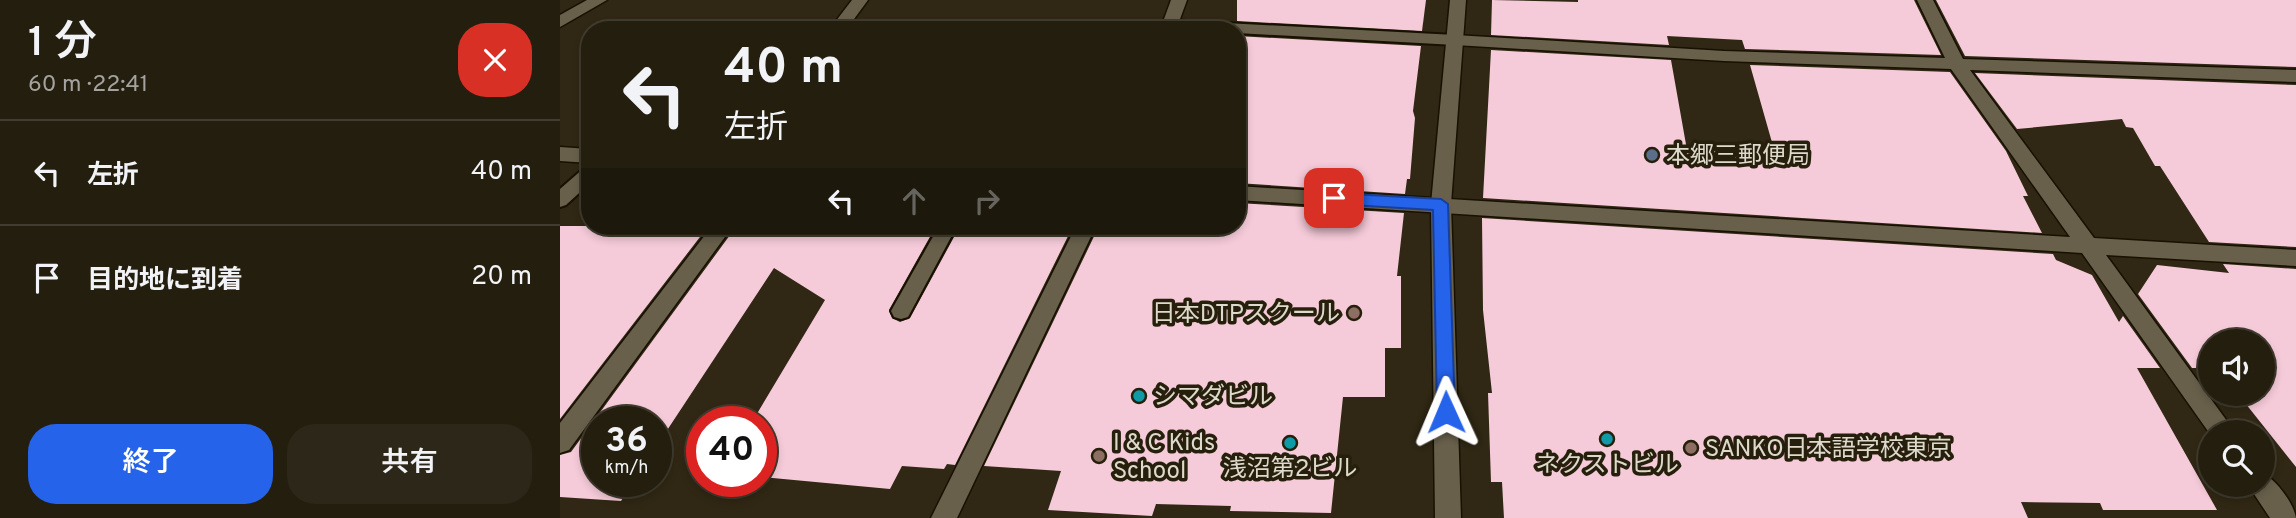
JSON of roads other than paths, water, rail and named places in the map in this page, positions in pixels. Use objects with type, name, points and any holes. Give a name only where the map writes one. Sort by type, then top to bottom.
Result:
[{"type":"street","points":[[560,22],[598,0]]},
{"type":"street","points":[[844,21],[860,0]]},
{"type":"street","points":[[1171,21],[1179,0]]},
{"type":"street","points":[[1448,518],[1441,204],[1458,0]]},
{"type":"street","points":[[1925,0],[1957,65],[2214,420]]},
{"type":"street","points":[[1455,40],[1724,56],[2296,76]]},
{"type":"street","points":[[560,154],[581,155]]},
{"type":"street","points":[[1246,193],[1441,204],[1498,212],[2296,258]]},
{"type":"street","points":[[560,442],[716,235]]},
{"type":"street","points":[[944,518],[1082,235]]},
{"type":"street","points":[[2270,497],[2285,518]]},
{"type":"lane","points":[[1246,30],[1455,40]]},
{"type":"lane","points":[[560,200],[581,180]]},
{"type":"lane","points":[[901,311],[943,235]]},
{"type":"place","name":"本郷三郵便局","points":[[1652,155]]},
{"type":"place","name":"日本DTPスクール","points":[[1354,313]]},
{"type":"place","name":"シマダビル","points":[[1139,396]]},
{"type":"place","name":"ネクストビル","points":[[1607,439]]},
{"type":"place","name":"浅沼第2ビル","points":[[1290,443]]},
{"type":"place","name":"SANKO日本語学校東京","points":[[1691,448]]},
{"type":"place","name":"I & C Kids School","points":[[1099,456]]}]
